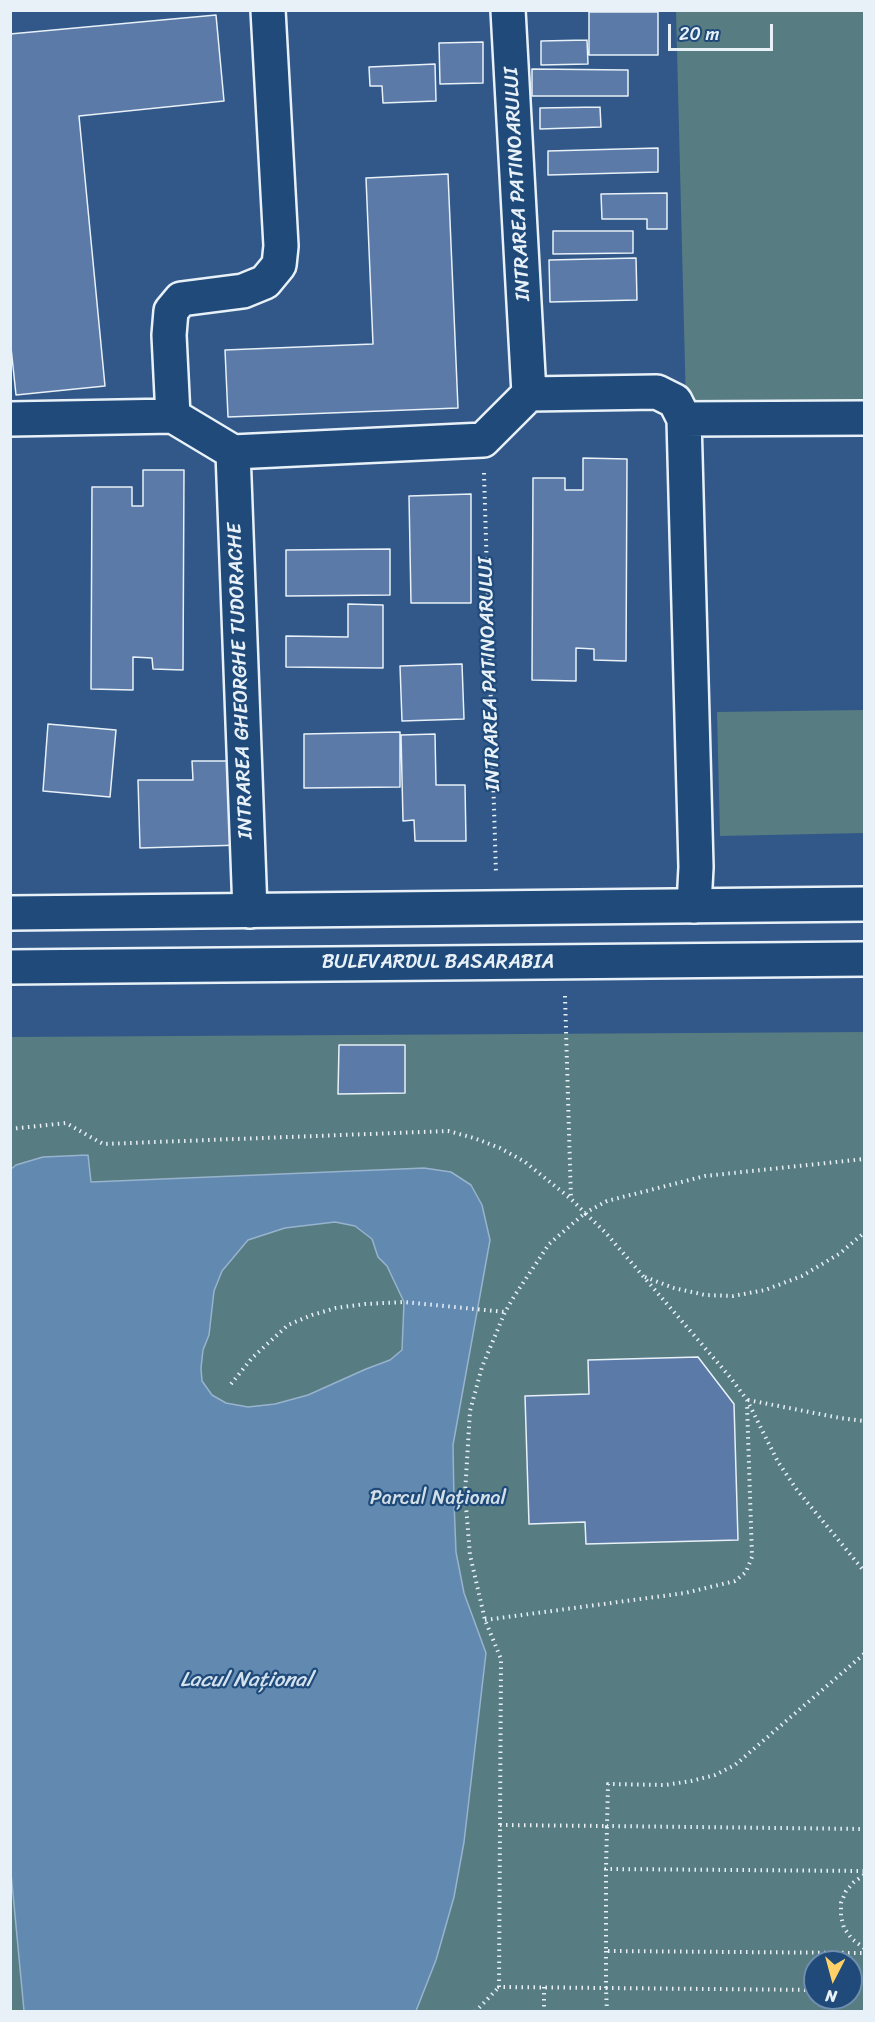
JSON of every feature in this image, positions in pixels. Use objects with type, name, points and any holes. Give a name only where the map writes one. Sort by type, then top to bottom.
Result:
[{"type":"street","points":[[173,416],[169,335],[171,311],[181,299],[243,291],[265,282],[279,265],[280,246],[268,10]]},
{"type":"street","name":"INTRAREA PATINOARULUI","points":[[508,10],[529,394]]},
{"type":"street","points":[[10,419],[173,416],[233,452],[483,440],[529,394],[657,392],[675,401],[684,419],[696,867],[694,906]]},
{"type":"street","points":[[684,419],[864,418]]},
{"type":"street","name":"INTRAREA GHEORGHE TUDORACHE","points":[[233,452],[250,910]]},
{"type":"street","points":[[10,913],[864,904]]},
{"type":"street","name":"BULEVARDUL BASARABIA","points":[[10,967],[864,959]]},
{"type":"path","name":"INTRAREA PATINOARULUI","points":[[483,440],[497,908]]},
{"type":"path","points":[[565,990],[571,1199]]},
{"type":"path","points":[[10,1129],[66,1123],[103,1144],[448,1131],[500,1148],[525,1162],[571,1199],[605,1232],[715,1358],[747,1400],[778,1462],[797,1490],[864,1571]]},
{"type":"path","points":[[475,2012],[499,1988],[501,1659],[485,1620],[470,1555],[465,1494],[467,1433],[470,1411],[482,1367],[505,1312],[530,1270],[549,1244],[585,1213],[607,1201],[705,1176],[864,1159]]},
{"type":"path","points":[[644,1276],[674,1288],[705,1295],[733,1296],[765,1290],[811,1271],[839,1254],[864,1233]]},
{"type":"path","points":[[231,1384],[252,1358],[288,1325],[336,1308],[404,1302],[505,1312]]},
{"type":"path","points":[[747,1400],[840,1418],[864,1420]]},
{"type":"path","points":[[485,1620],[694,1592],[735,1581],[746,1572],[752,1557],[747,1400]]},
{"type":"path","points":[[607,2012],[608,1784],[665,1785],[715,1775],[735,1765],[864,1654]]},
{"type":"path","points":[[500,1825],[864,1829]]},
{"type":"path","points":[[606,1869],[864,1873]]},
{"type":"path","points":[[864,1873],[846,1891],[841,1903],[844,1928],[852,1939],[864,1948]]},
{"type":"path","points":[[606,1951],[864,1953]]},
{"type":"path","points":[[499,1988],[803,1990]]},
{"type":"path","points":[[544,1988],[544,2012]]},
{"type":"green space","points":[[676,11],[864,11],[864,406],[686,406]]},
{"type":"green space","points":[[864,710],[864,833],[720,836],[717,712]]},
{"type":"green space","name":"Parcul Național","points":[[864,1032],[864,2011],[11,2011],[10,1037]]},
{"type":"water","name":"Lacul Național","points":[[88,1155],[91,1182],[424,1168],[451,1172],[471,1185],[482,1205],[490,1240],[453,1445],[456,1552],[464,1593],[486,1653],[464,1842],[454,1897],[436,1960],[416,2011],[24,2011],[10,1862],[11,1169],[16,1165],[43,1157]],"holes":[[[335,1222],[355,1226],[372,1239],[378,1257],[387,1266],[404,1302],[402,1350],[390,1360],[308,1395],[275,1404],[248,1407],[226,1403],[212,1395],[202,1381],[201,1368],[203,1350],[209,1335],[214,1291],[222,1271],[248,1240],[285,1228]]]},
{"type":"building","points":[[589,12],[658,12],[658,55],[589,55]]},
{"type":"building","points":[[216,15],[224,101],[79,116],[105,386],[16,395],[10,338],[10,34]]},
{"type":"building","points":[[587,40],[588,64],[541,65],[541,41]]},
{"type":"building","points":[[483,42],[483,83],[440,84],[439,43]]},
{"type":"building","points":[[435,64],[436,101],[383,103],[382,86],[370,86],[369,67]]},
{"type":"building","points":[[532,69],[628,70],[628,96],[532,96]]},
{"type":"building","points":[[600,107],[601,127],[540,129],[540,108]]},
{"type":"building","points":[[658,148],[658,172],[548,175],[548,151]]},
{"type":"building","points":[[448,174],[458,408],[228,417],[225,350],[373,344],[366,178]]},
{"type":"building","points":[[667,193],[667,229],[647,229],[647,219],[602,219],[601,194]]},
{"type":"building","points":[[553,231],[633,231],[633,253],[553,254]]},
{"type":"building","points":[[636,258],[637,300],[550,302],[549,260]]},
{"type":"building","points":[[583,458],[627,459],[626,661],[594,660],[594,649],[576,648],[576,681],[532,680],[533,478],[565,478],[565,490],[583,490]]},
{"type":"building","points":[[143,470],[184,470],[183,670],[153,669],[152,658],[133,657],[133,690],[91,689],[92,487],[132,487],[132,506],[143,506]]},
{"type":"building","points":[[471,494],[471,603],[411,603],[409,496]]},
{"type":"building","points":[[390,549],[390,595],[286,596],[286,550]]},
{"type":"building","points":[[348,604],[383,605],[383,668],[286,667],[286,636],[348,637]]},
{"type":"building","points":[[462,664],[464,719],[402,721],[400,666]]},
{"type":"building","points":[[48,724],[116,730],[110,797],[43,791]]},
{"type":"building","points":[[400,732],[400,787],[304,788],[304,734]]},
{"type":"building","points":[[435,734],[436,785],[465,785],[466,841],[415,841],[414,820],[403,821],[401,735]]},
{"type":"building","points":[[192,761],[241,761],[242,845],[140,848],[138,780],[193,780]]},
{"type":"building","points":[[339,1045],[405,1045],[405,1093],[338,1094]]},
{"type":"building","points":[[698,1357],[734,1404],[738,1540],[586,1544],[585,1522],[529,1524],[525,1396],[589,1394],[588,1360]]}]
